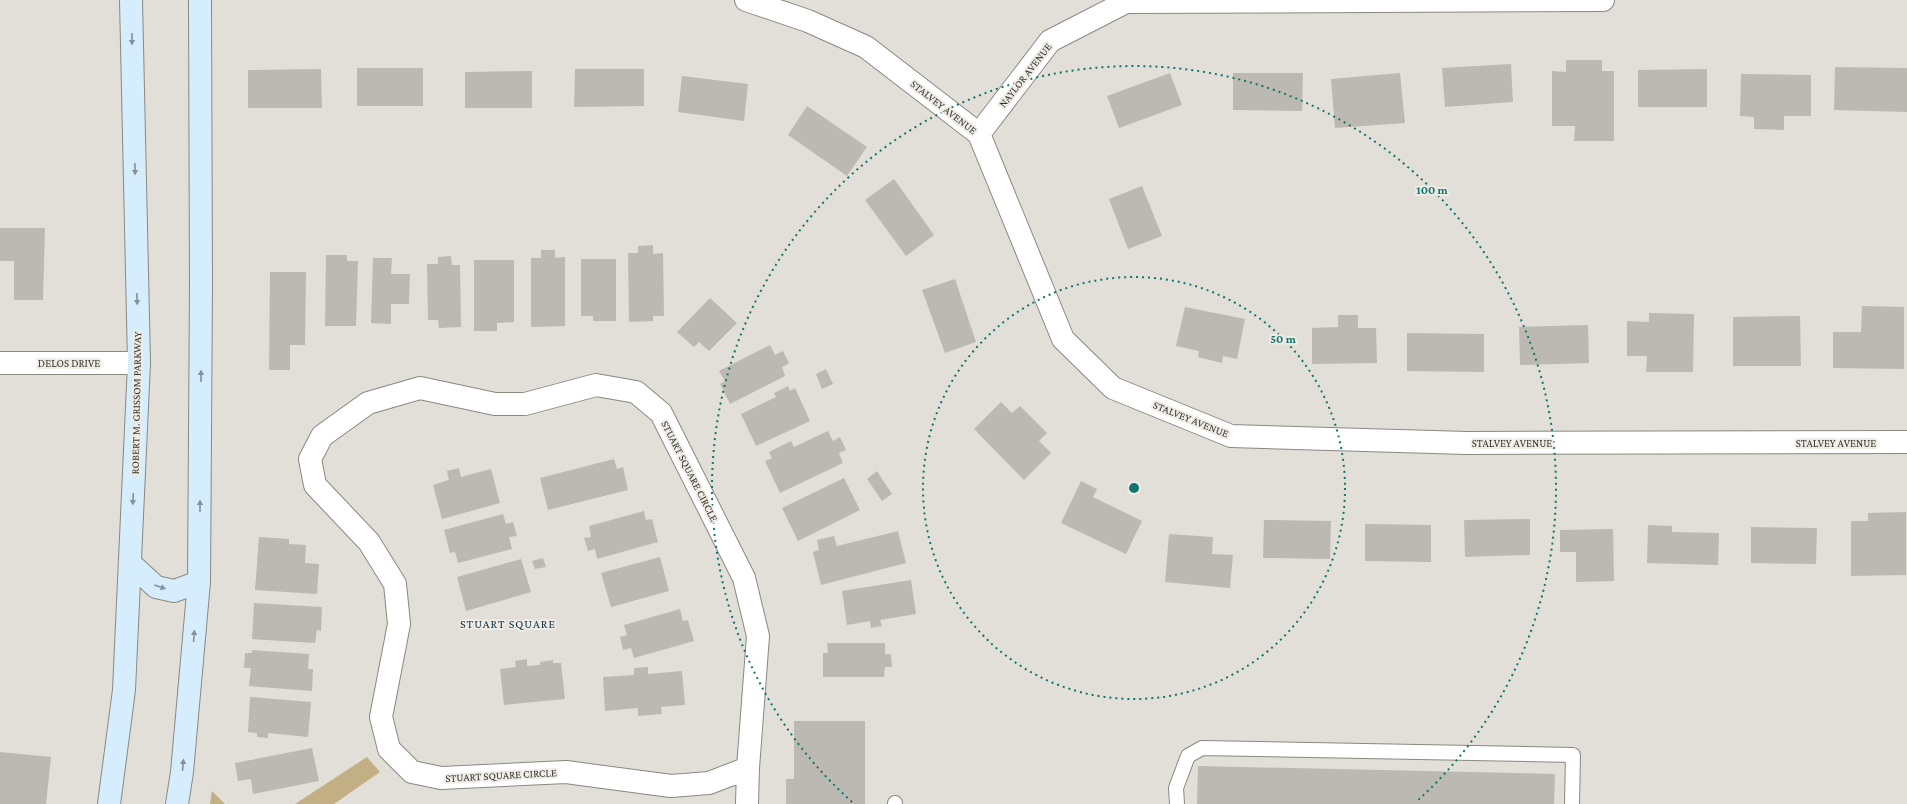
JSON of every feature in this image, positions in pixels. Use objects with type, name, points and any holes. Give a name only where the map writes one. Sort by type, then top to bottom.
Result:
[{"type":"main road","name":"ROBERT M. GRISSOM PARKWAY","points":[[109,804],[124,690],[139,363],[131,0]]},
{"type":"main road","points":[[177,804],[182,772],[199,582],[201,285],[200,0]]},
{"type":"main road","points":[[130,563],[156,587],[174,591],[199,582]]},
{"type":"street","name":"STALVEY AVENUE","points":[[746,0],[808,21],[866,47],[979,134],[1063,339],[1113,388],[1231,436],[1467,443],[1907,442]]},
{"type":"street","name":"NAYLOR AVENUE","points":[[979,134],[1050,41],[1126,2],[1603,0]]},
{"type":"street","name":"DELOS DRIVE","points":[[0,363],[139,363]]},
{"type":"street","name":"STUART SQUARE CIRCLE","points":[[747,804],[748,768],[758,636],[744,578],[661,413],[636,392],[596,385],[525,404],[495,404],[420,388],[368,403],[322,436],[310,460],[315,485],[369,542],[395,584],[399,624],[381,717],[389,749],[412,772],[441,778],[566,772],[671,786],[709,783],[748,768]]},
{"type":"lane","points":[[1177,804],[1176,788],[1188,756],[1202,748],[1573,756],[1572,804]]},
{"type":"shaded area","points":[[367,757],[380,772],[334,804],[295,804]]},
{"type":"shaded area","points":[[212,791],[225,804],[210,804]]},
{"type":"building","points":[[1566,60],[1602,60],[1602,71],[1614,71],[1614,141],[1574,141],[1575,126],[1552,126],[1552,71],[1566,72]]},
{"type":"building","points":[[1511,64],[1513,102],[1445,107],[1442,68]]},
{"type":"building","points":[[1835,67],[1907,68],[1907,112],[1834,110]]},
{"type":"building","points":[[357,68],[423,68],[423,106],[357,106]]},
{"type":"building","points":[[321,69],[322,108],[248,108],[248,70]]},
{"type":"building","points":[[575,69],[644,69],[644,106],[574,107]]},
{"type":"building","points":[[1707,69],[1707,107],[1638,107],[1638,70]]},
{"type":"building","points":[[532,71],[532,108],[465,108],[465,72]]},
{"type":"building","points":[[1170,73],[1182,105],[1119,128],[1107,96]]},
{"type":"building","points":[[1233,73],[1303,73],[1302,111],[1233,110]]},
{"type":"building","points":[[1400,73],[1405,123],[1335,128],[1331,79]]},
{"type":"building","points":[[1741,74],[1811,75],[1811,116],[1784,116],[1784,130],[1754,129],[1754,117],[1740,116]]},
{"type":"building","points":[[682,76],[748,84],[744,121],[678,112]]},
{"type":"building","points":[[807,106],[867,147],[847,176],[788,135]]},
{"type":"building","points":[[894,179],[934,235],[906,256],[865,200]]},
{"type":"building","points":[[1142,186],[1162,236],[1128,249],[1109,199]]},
{"type":"building","points":[[0,228],[45,228],[43,300],[14,300],[14,261],[0,261]]},
{"type":"building","points":[[653,245],[653,254],[663,253],[664,316],[653,316],[653,321],[629,322],[628,253],[638,253],[638,246]]},
{"type":"building","points":[[541,250],[555,250],[555,258],[565,257],[565,326],[531,327],[531,258],[541,258]]},
{"type":"building","points":[[326,255],[347,255],[347,261],[358,261],[356,326],[325,326]]},
{"type":"building","points":[[451,256],[452,265],[460,265],[461,327],[439,328],[438,320],[428,320],[427,264],[438,264],[438,257]]},
{"type":"building","points":[[373,258],[392,258],[391,274],[410,274],[409,304],[391,304],[391,324],[371,323]]},
{"type":"building","points":[[581,259],[616,259],[616,321],[593,321],[593,316],[581,316]]},
{"type":"building","points":[[474,260],[514,260],[514,322],[497,323],[497,331],[474,331]]},
{"type":"building","points":[[270,272],[306,272],[305,345],[290,345],[290,370],[269,370]]},
{"type":"building","points":[[955,279],[976,342],[945,353],[922,290]]},
{"type":"building","points":[[710,298],[737,323],[709,351],[699,342],[694,347],[677,332]]},
{"type":"building","points":[[1862,306],[1904,307],[1904,369],[1833,368],[1833,332],[1861,332]]},
{"type":"building","points":[[1185,307],[1245,319],[1237,359],[1223,356],[1222,363],[1198,357],[1199,351],[1176,346]]},
{"type":"building","points":[[1649,313],[1694,314],[1693,372],[1646,372],[1647,356],[1627,356],[1627,321],[1649,322]]},
{"type":"building","points":[[1338,315],[1358,315],[1358,328],[1376,328],[1377,363],[1312,364],[1312,328],[1338,327]]},
{"type":"building","points":[[1800,316],[1801,366],[1733,366],[1733,317]]},
{"type":"building","points":[[1588,325],[1589,363],[1520,365],[1519,327]]},
{"type":"building","points":[[1407,333],[1484,334],[1484,372],[1407,371]]},
{"type":"building","points":[[770,345],[775,355],[783,351],[789,363],[782,367],[785,376],[730,404],[720,384],[725,381],[719,371]]},
{"type":"building","points":[[826,369],[833,384],[822,389],[816,374]]},
{"type":"building","points":[[788,386],[790,391],[795,388],[810,421],[756,446],[741,414],[776,397],[774,393]]},
{"type":"building","points":[[1001,402],[1012,413],[1020,406],[1047,433],[1039,441],[1051,453],[1024,480],[974,429]]},
{"type":"building","points":[[828,431],[833,441],[840,437],[846,450],[839,453],[843,463],[780,493],[765,461],[772,458],[769,452],[791,441],[794,447]]},
{"type":"building","points":[[614,459],[617,469],[623,467],[628,490],[548,510],[540,478]]},
{"type":"building","points":[[459,468],[461,477],[491,469],[500,503],[442,519],[433,485],[449,480],[447,471]]},
{"type":"building","points":[[877,471],[892,494],[882,501],[867,479]]},
{"type":"building","points":[[844,478],[860,510],[798,541],[782,508]]},
{"type":"building","points":[[1081,481],[1097,489],[1093,497],[1142,521],[1126,554],[1061,523]]},
{"type":"building","points":[[644,511],[646,520],[652,519],[658,542],[597,559],[595,549],[588,551],[584,538],[591,537],[589,526]]},
{"type":"building","points":[[1906,512],[1906,575],[1851,576],[1851,521],[1868,521],[1868,513]]},
{"type":"building","points":[[503,514],[506,524],[513,522],[517,536],[509,537],[512,549],[458,563],[455,552],[450,553],[444,530]]},
{"type":"building","points":[[1530,519],[1530,555],[1465,557],[1464,520]]},
{"type":"building","points":[[1264,520],[1331,521],[1330,559],[1263,558]]},
{"type":"building","points":[[1365,524],[1431,525],[1431,562],[1365,561]]},
{"type":"building","points":[[1648,525],[1672,526],[1672,532],[1719,533],[1718,565],[1647,563]]},
{"type":"building","points":[[1751,527],[1817,528],[1816,564],[1751,563]]},
{"type":"building","points":[[1613,529],[1614,581],[1576,582],[1576,552],[1560,552],[1560,530]]},
{"type":"building","points":[[898,531],[906,563],[821,585],[813,552],[819,550],[817,540],[834,536],[837,546]]},
{"type":"building","points":[[1169,534],[1213,537],[1212,554],[1233,555],[1230,588],[1165,582]]},
{"type":"building","points":[[259,537],[289,539],[289,544],[306,545],[305,563],[319,564],[317,594],[255,590]]},
{"type":"building","points":[[660,557],[669,591],[611,607],[601,573]]},
{"type":"building","points":[[543,558],[546,567],[535,569],[532,561]]},
{"type":"building","points":[[521,559],[531,592],[466,611],[457,577]]},
{"type":"building","points":[[911,580],[916,614],[880,620],[882,626],[871,628],[870,621],[847,625],[842,591]]},
{"type":"building","points":[[254,603],[322,607],[321,631],[317,630],[315,643],[252,639]]},
{"type":"building","points":[[680,609],[683,621],[688,620],[694,641],[634,658],[631,648],[623,650],[620,637],[627,635],[624,625]]},
{"type":"building","points":[[827,643],[885,643],[885,654],[891,654],[892,667],[885,667],[884,677],[823,677],[823,653],[828,653]]},
{"type":"building","points":[[252,650],[309,654],[308,669],[313,669],[312,691],[249,686],[251,668],[244,668],[245,653],[252,653]]},
{"type":"building","points":[[527,659],[527,666],[540,665],[540,662],[553,660],[553,663],[561,663],[565,699],[504,705],[500,669],[516,667],[515,661]]},
{"type":"building","points":[[648,667],[648,674],[682,671],[685,705],[661,707],[662,714],[638,716],[638,708],[605,711],[603,677],[634,675],[634,668]]},
{"type":"building","points":[[250,697],[311,702],[308,737],[268,733],[268,738],[257,737],[257,733],[248,732]]},
{"type":"building","points":[[794,721],[865,721],[865,804],[786,804],[786,779],[794,779]]},
{"type":"building","points":[[312,748],[319,781],[253,794],[251,779],[238,781],[235,763]]},
{"type":"building","points":[[0,752],[51,757],[46,804],[0,804]]},
{"type":"building","points":[[1198,766],[1555,774],[1554,804],[1197,804]]},
{"type":"district","name":"STUART SQUARE","points":[[508,624]]}]
